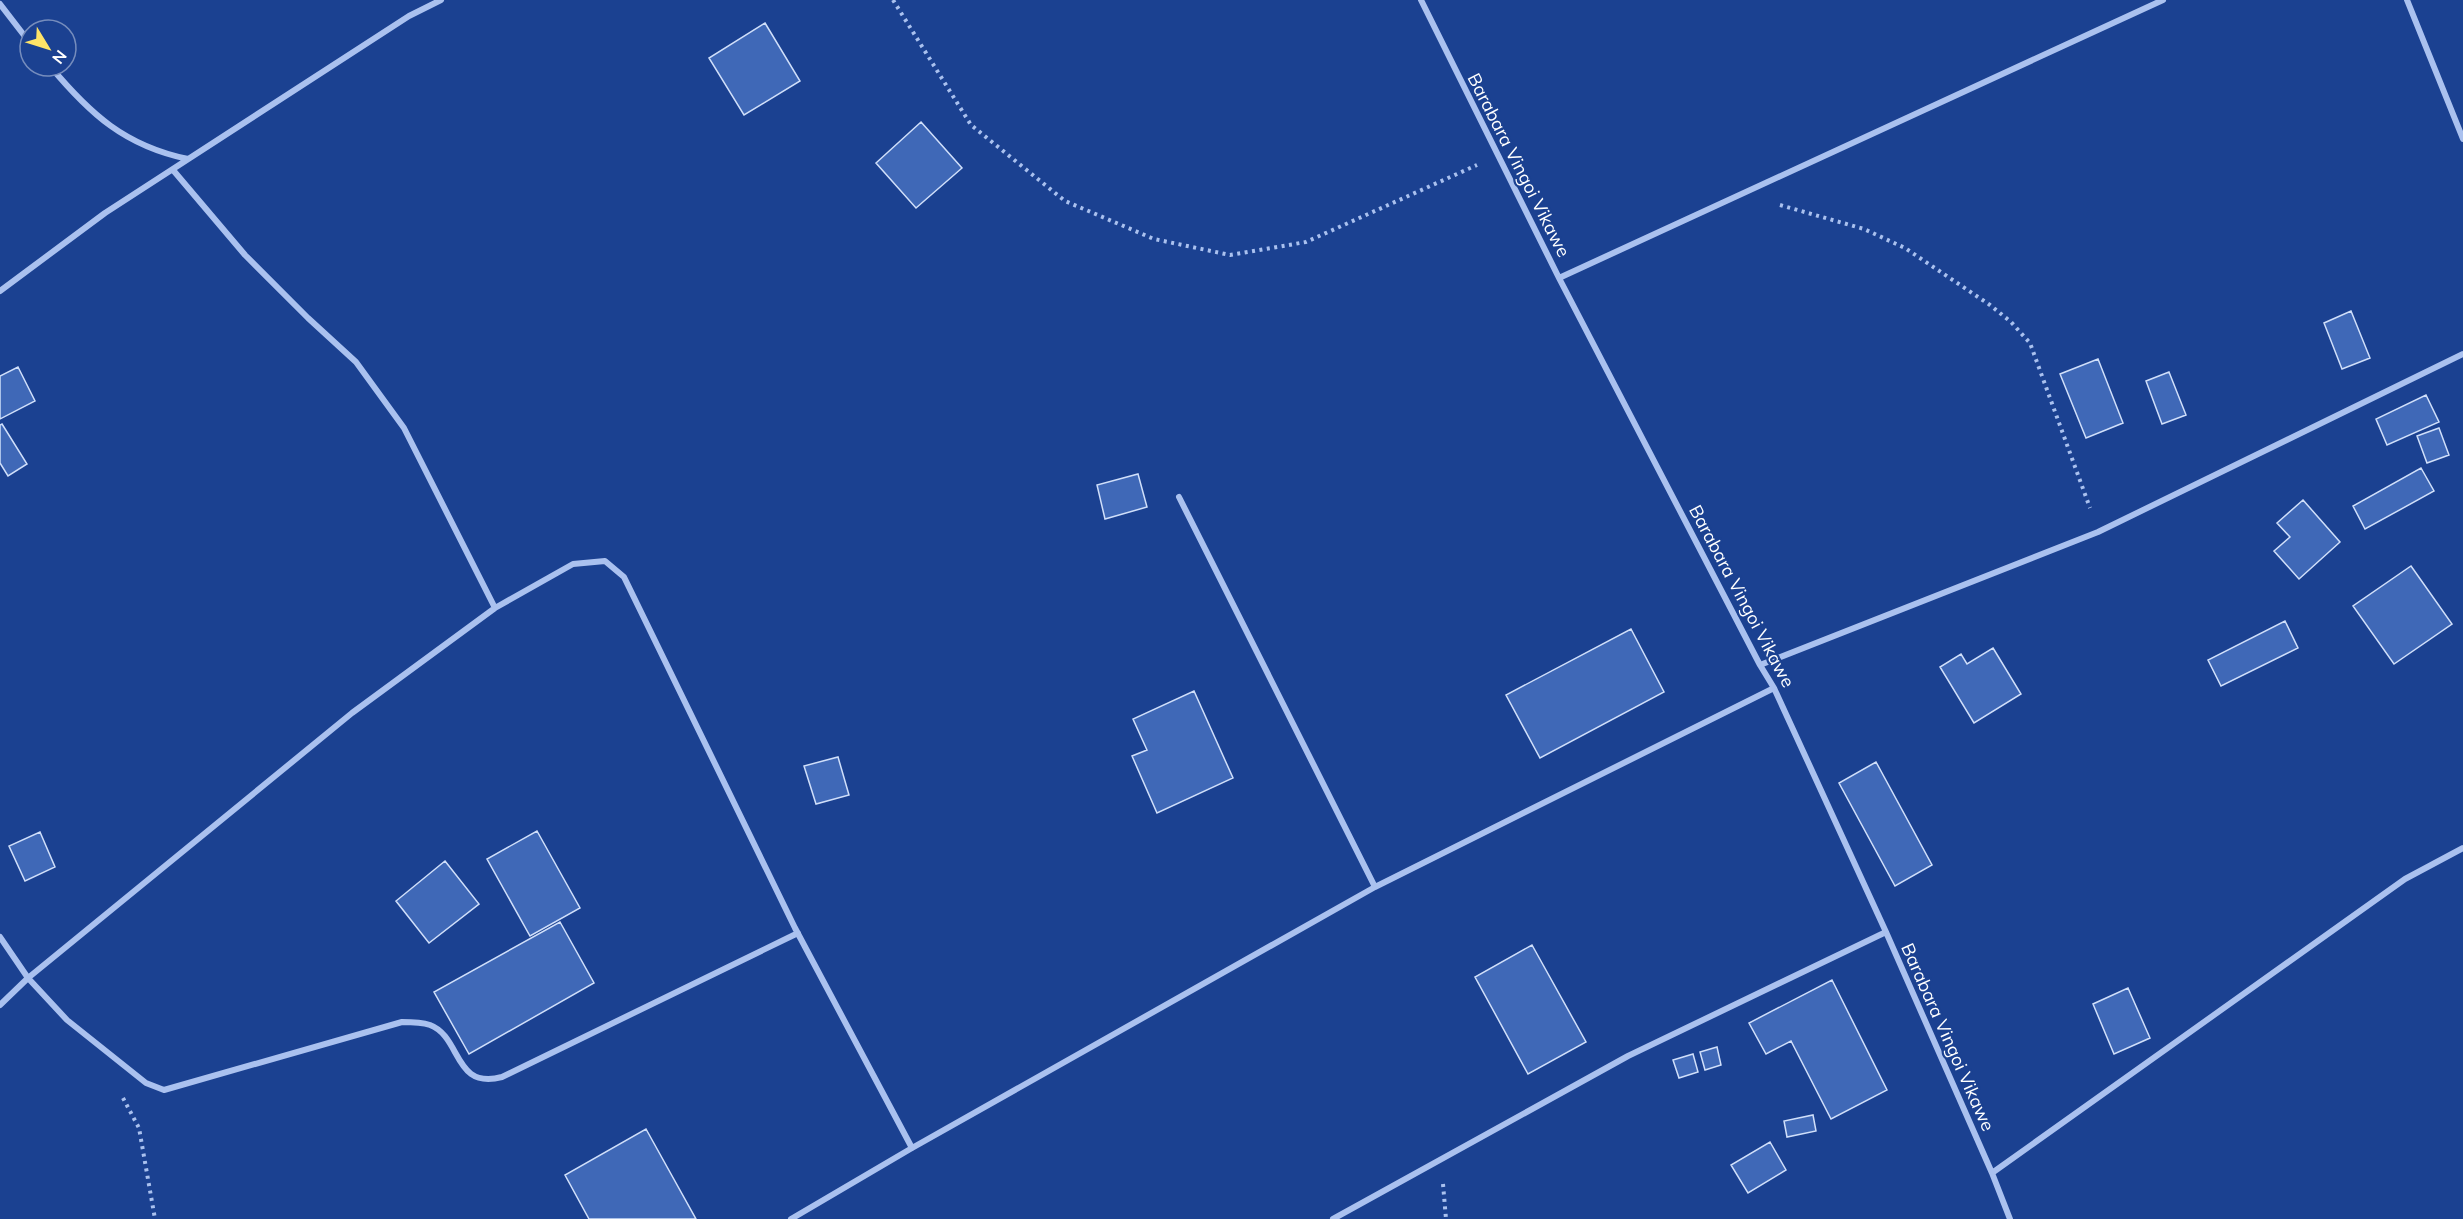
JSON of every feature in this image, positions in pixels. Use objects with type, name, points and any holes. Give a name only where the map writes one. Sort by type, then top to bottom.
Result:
[{"type":"street","points":[[0,291],[105,213],[409,16],[441,0]]},
{"type":"street","name":"Barabara Vingoi Vikawe","points":[[1421,0],[1559,278],[1774,688],[1886,932],[2010,1219]]},
{"type":"street","points":[[1559,278],[2163,0]]},
{"type":"street","points":[[2407,0],[2463,139]]},
{"type":"street","points":[[0,4],[18,27]]},
{"type":"street","points":[[61,78],[93,113],[121,134],[160,153],[189,159]]},
{"type":"street","points":[[172,170],[245,255],[356,362],[404,428],[495,608]]},
{"type":"street","points":[[1760,664],[2098,531],[2463,354]]},
{"type":"street","points":[[1179,497],[1375,887]]},
{"type":"street","points":[[0,1005],[28,978],[352,713],[495,608],[573,564],[605,561],[624,577],[798,933],[912,1148]]},
{"type":"street","points":[[791,1219],[912,1148],[1375,887],[1774,688]]},
{"type":"street","points":[[1992,1173],[2405,879],[2463,848]]},
{"type":"street","points":[[1333,1219],[1628,1056],[1886,932]]},
{"type":"street","points":[[0,937],[28,978],[85,1036],[146,1083],[157,1089],[173,1089],[402,1022],[431,1025],[440,1032],[471,1075],[482,1080],[502,1077],[798,933]]},
{"type":"path","points":[[893,0],[971,125],[1065,201],[1154,239],[1230,255],[1306,242],[1498,156]]},
{"type":"path","points":[[1741,194],[1864,229],[1905,248],[1990,305],[2011,322],[2031,343],[2098,531]]},
{"type":"path","points":[[119,1091],[139,1128],[155,1219]]},
{"type":"path","points":[[1441,1160],[1446,1219]]},
{"type":"building","points":[[765,23],[800,81],[744,115],[709,58]]},
{"type":"building","points":[[921,122],[962,168],[916,208],[876,163]]},
{"type":"building","points":[[2351,311],[2370,358],[2342,369],[2324,323]]},
{"type":"building","points":[[2098,359],[2123,423],[2086,438],[2060,374]]},
{"type":"building","points":[[18,367],[35,401],[0,419],[0,376]]},
{"type":"building","points":[[2169,372],[2186,415],[2162,424],[2146,381]]},
{"type":"building","points":[[2426,395],[2439,422],[2387,445],[2376,419]]},
{"type":"building","points":[[2,424],[27,464],[8,476],[0,463],[0,425]]},
{"type":"building","points":[[2439,428],[2449,455],[2427,463],[2417,436]]},
{"type":"building","points":[[2421,468],[2434,491],[2365,529],[2353,506]]},
{"type":"building","points":[[1138,474],[1147,507],[1105,519],[1097,485]]},
{"type":"building","points":[[2303,500],[2340,542],[2299,579],[2274,551],[2290,537],[2277,523]]},
{"type":"building","points":[[2411,566],[2452,624],[2394,664],[2353,606]]},
{"type":"building","points":[[2285,621],[2298,648],[2221,686],[2208,660]]},
{"type":"building","points":[[1631,629],[1664,692],[1540,758],[1506,695]]},
{"type":"building","points":[[1993,648],[2021,694],[1974,723],[1940,667],[1961,654],[1967,664]]},
{"type":"building","points":[[1194,691],[1233,778],[1157,813],[1132,756],[1147,750],[1133,719]]},
{"type":"building","points":[[838,757],[849,795],[816,804],[804,766]]},
{"type":"building","points":[[1876,762],[1932,865],[1895,886],[1839,783]]},
{"type":"building","points":[[537,831],[580,908],[530,936],[487,859]]},
{"type":"building","points":[[40,832],[55,867],[25,881],[9,846]]},
{"type":"building","points":[[445,861],[479,904],[429,943],[396,901]]},
{"type":"building","points":[[560,922],[594,983],[469,1054],[434,992]]},
{"type":"building","points":[[1532,945],[1586,1042],[1528,1074],[1475,977]]},
{"type":"building","points":[[1832,980],[1887,1090],[1831,1119],[1791,1041],[1766,1054],[1749,1023]]},
{"type":"building","points":[[2128,988],[2150,1038],[2114,1054],[2093,1004]]},
{"type":"building","points":[[1717,1047],[1721,1065],[1705,1070],[1700,1052]]},
{"type":"building","points":[[1693,1054],[1698,1072],[1679,1078],[1673,1060]]},
{"type":"building","points":[[1813,1115],[1816,1131],[1787,1137],[1784,1121]]},
{"type":"building","points":[[646,1129],[696,1219],[589,1219],[565,1175]]},
{"type":"building","points":[[1770,1142],[1786,1170],[1748,1193],[1731,1165]]}]
